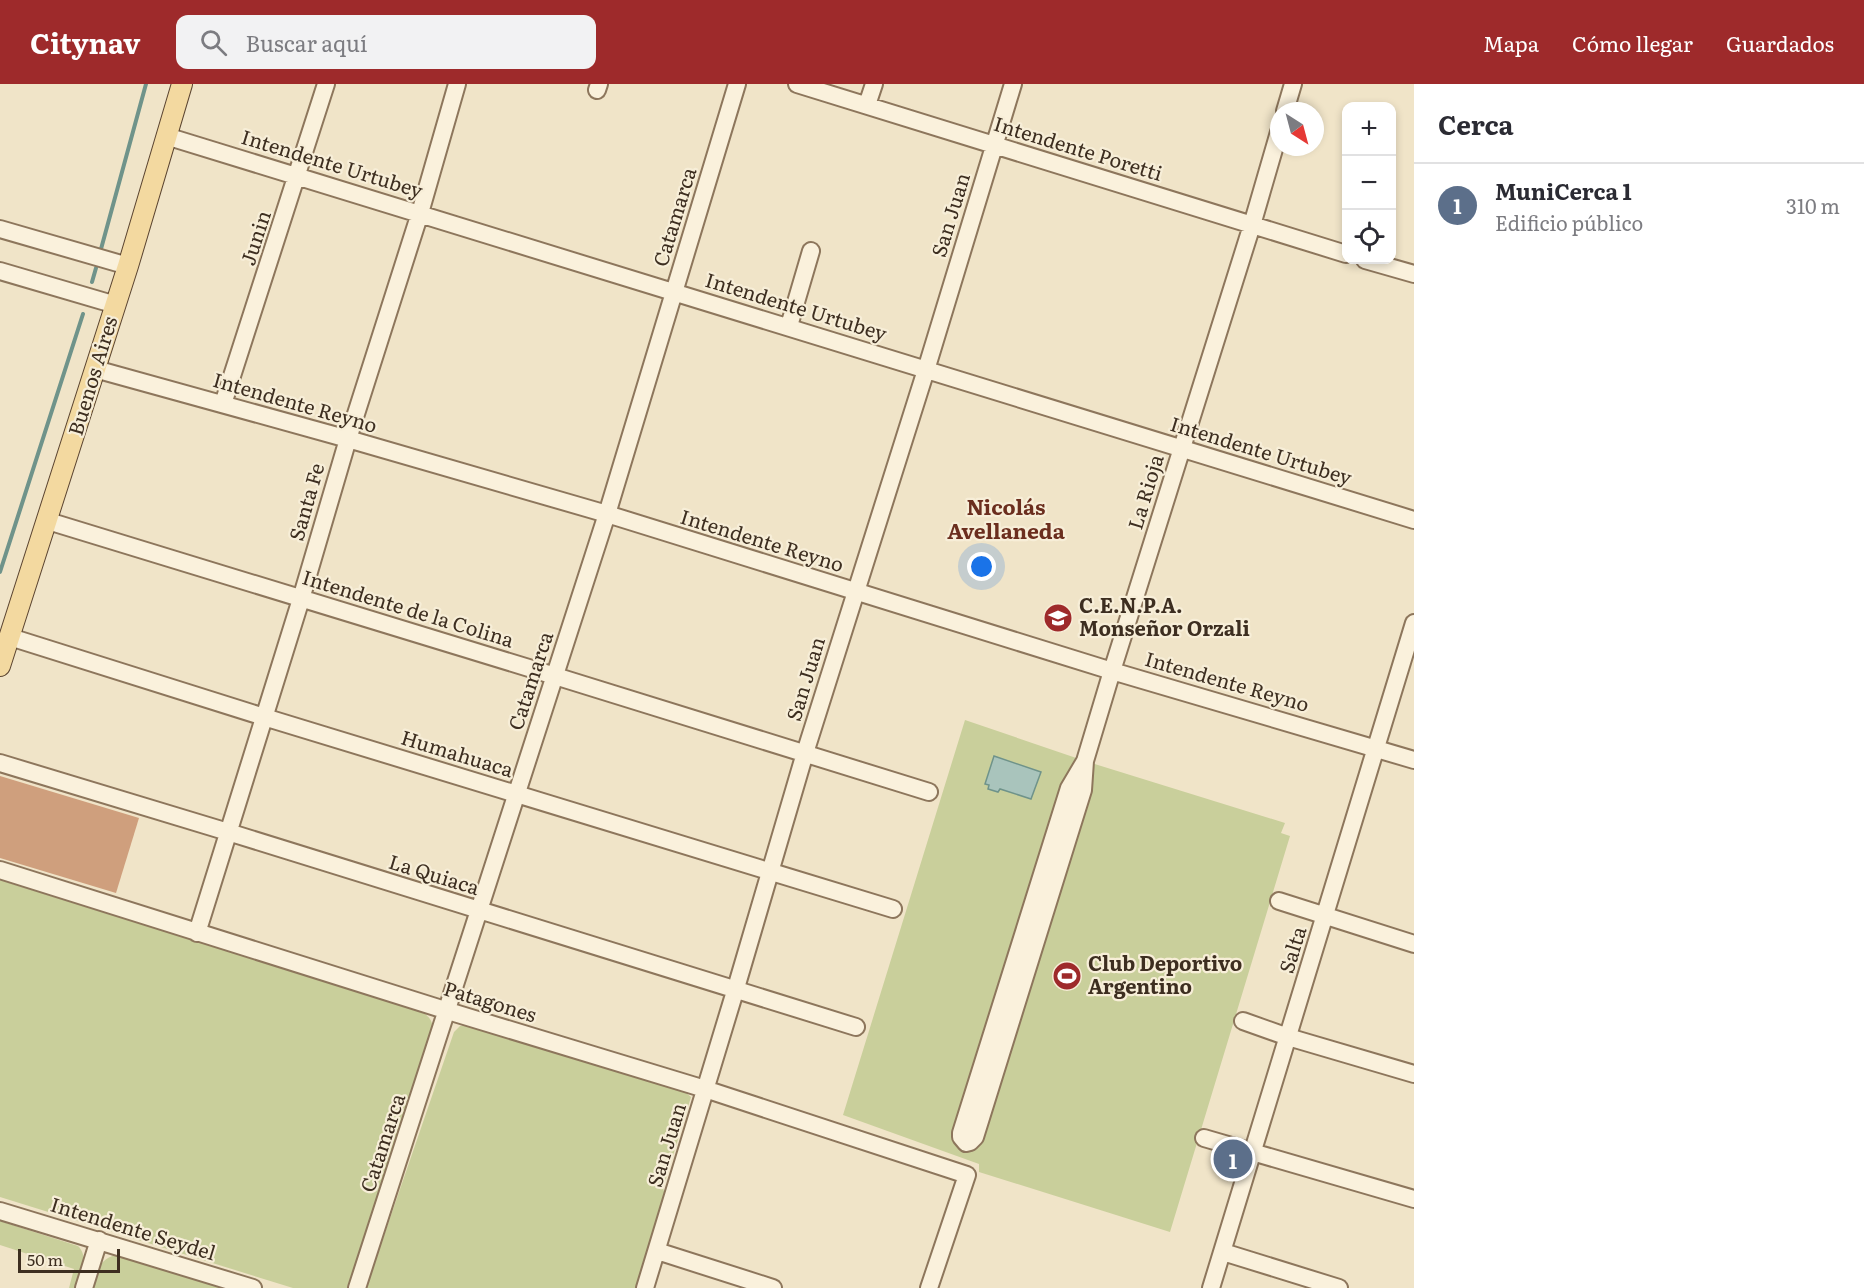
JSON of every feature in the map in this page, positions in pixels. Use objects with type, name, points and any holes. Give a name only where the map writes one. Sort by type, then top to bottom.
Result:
[{"type":"main road","name":"Buenos Aires","points":[[1,661],[116,305],[182,84]]},
{"type":"street","name":"Junin","points":[[223,404],[326,84]]},
{"type":"street","name":"Santa Fe","points":[[197,933],[301,599],[348,439],[420,213],[457,84]]},
{"type":"street","name":"Catamarca","points":[[357,1288],[607,514],[736,84]]},
{"type":"street","name":"Intendente Poretti","points":[[797,84],[1342,252]]},
{"type":"street","points":[[867,105],[874,84]]},
{"type":"street","name":"San Juan","points":[[645,1288],[805,753],[926,370],[1013,84]]},
{"type":"street","points":[[1288,102],[1293,84]]},
{"type":"street","name":"Intendente Urtubey","points":[[166,136],[1414,520]]},
{"type":"street","name":"La Rioja","points":[[1034,924],[1069,788],[1085,761],[1272,156]]},
{"type":"street","points":[[0,228],[128,266]]},
{"type":"street","points":[[789,326],[811,251]]},
{"type":"street","points":[[1379,264],[1414,274]]},
{"type":"street","points":[[0,271],[116,305]]},
{"type":"street","name":"Intendente Reyno","points":[[95,369],[607,514],[855,592],[1414,760]]},
{"type":"street","name":"Intendente de la Colina","points":[[48,521],[929,792]]},
{"type":"street","name":"Salta","points":[[1211,1288],[1414,623]]},
{"type":"street","name":"Humahuaca","points":[[10,637],[893,909]]},
{"type":"street","name":"La Quiaca","points":[[0,763],[736,988],[856,1027]]},
{"type":"street","name":"Patagones","points":[[0,870],[705,1089],[967,1175],[929,1288]]},
{"type":"street","points":[[1279,901],[1414,944]]},
{"type":"street","points":[[1034,924],[975,1137],[966,1143],[961,1133],[1034,924]]},
{"type":"street","points":[[1243,1021],[1288,1037],[1414,1074]]},
{"type":"street","points":[[1204,1138],[1414,1199]]},
{"type":"street","name":"Intendente Seydel","points":[[0,1211],[253,1288]]},
{"type":"street","points":[[84,1288],[99,1240]]},
{"type":"street","points":[[657,1251],[773,1288]]},
{"type":"street","points":[[1223,1252],[1339,1288]]},
{"type":"green space","name":"Club Deportivo Argentino","points":[[965,720],[1085,761],[1285,823],[1281,833],[1290,836],[1170,1232],[979,1172],[979,1164],[843,1115]]},
{"type":"green space","points":[[0,880],[423,1012],[429,1018],[433,1030],[347,1288],[293,1288],[0,1197]]},
{"type":"green space","points":[[468,1025],[685,1092],[691,1097],[663,1188],[666,1198],[636,1288],[366,1288],[454,1032],[460,1026]]},
{"type":"green space","points":[[0,1221],[78,1246],[82,1251],[84,1261],[76,1288],[69,1288],[74,1269],[0,1245]]},
{"type":"green space","points":[[116,1255],[222,1288],[91,1288],[96,1272],[102,1263]]},
{"type":"water","points":[[994,756],[1041,772],[1031,799],[1000,789],[998,792],[988,789],[989,785],[985,784]]},
{"type":"building","points":[[0,776],[139,818],[116,893],[0,858]]},
{"type":"waterway","points":[[101,249],[146,84]]},
{"type":"waterway","points":[[92,282],[96,268]]},
{"type":"waterway","points":[[0,572],[83,314]]},
{"type":"place","name":"C.E.N.P.A. Monseñor Orzali","points":[[1058,618]]},
{"type":"place","name":"Club Deportivo Argentino","points":[[1067,976]]},
{"type":"place","name":"MuniCerca 1","points":[[1233,1159]]},
{"type":"district","name":"Nicolás Avellaneda","points":[[1006,520]]}]
